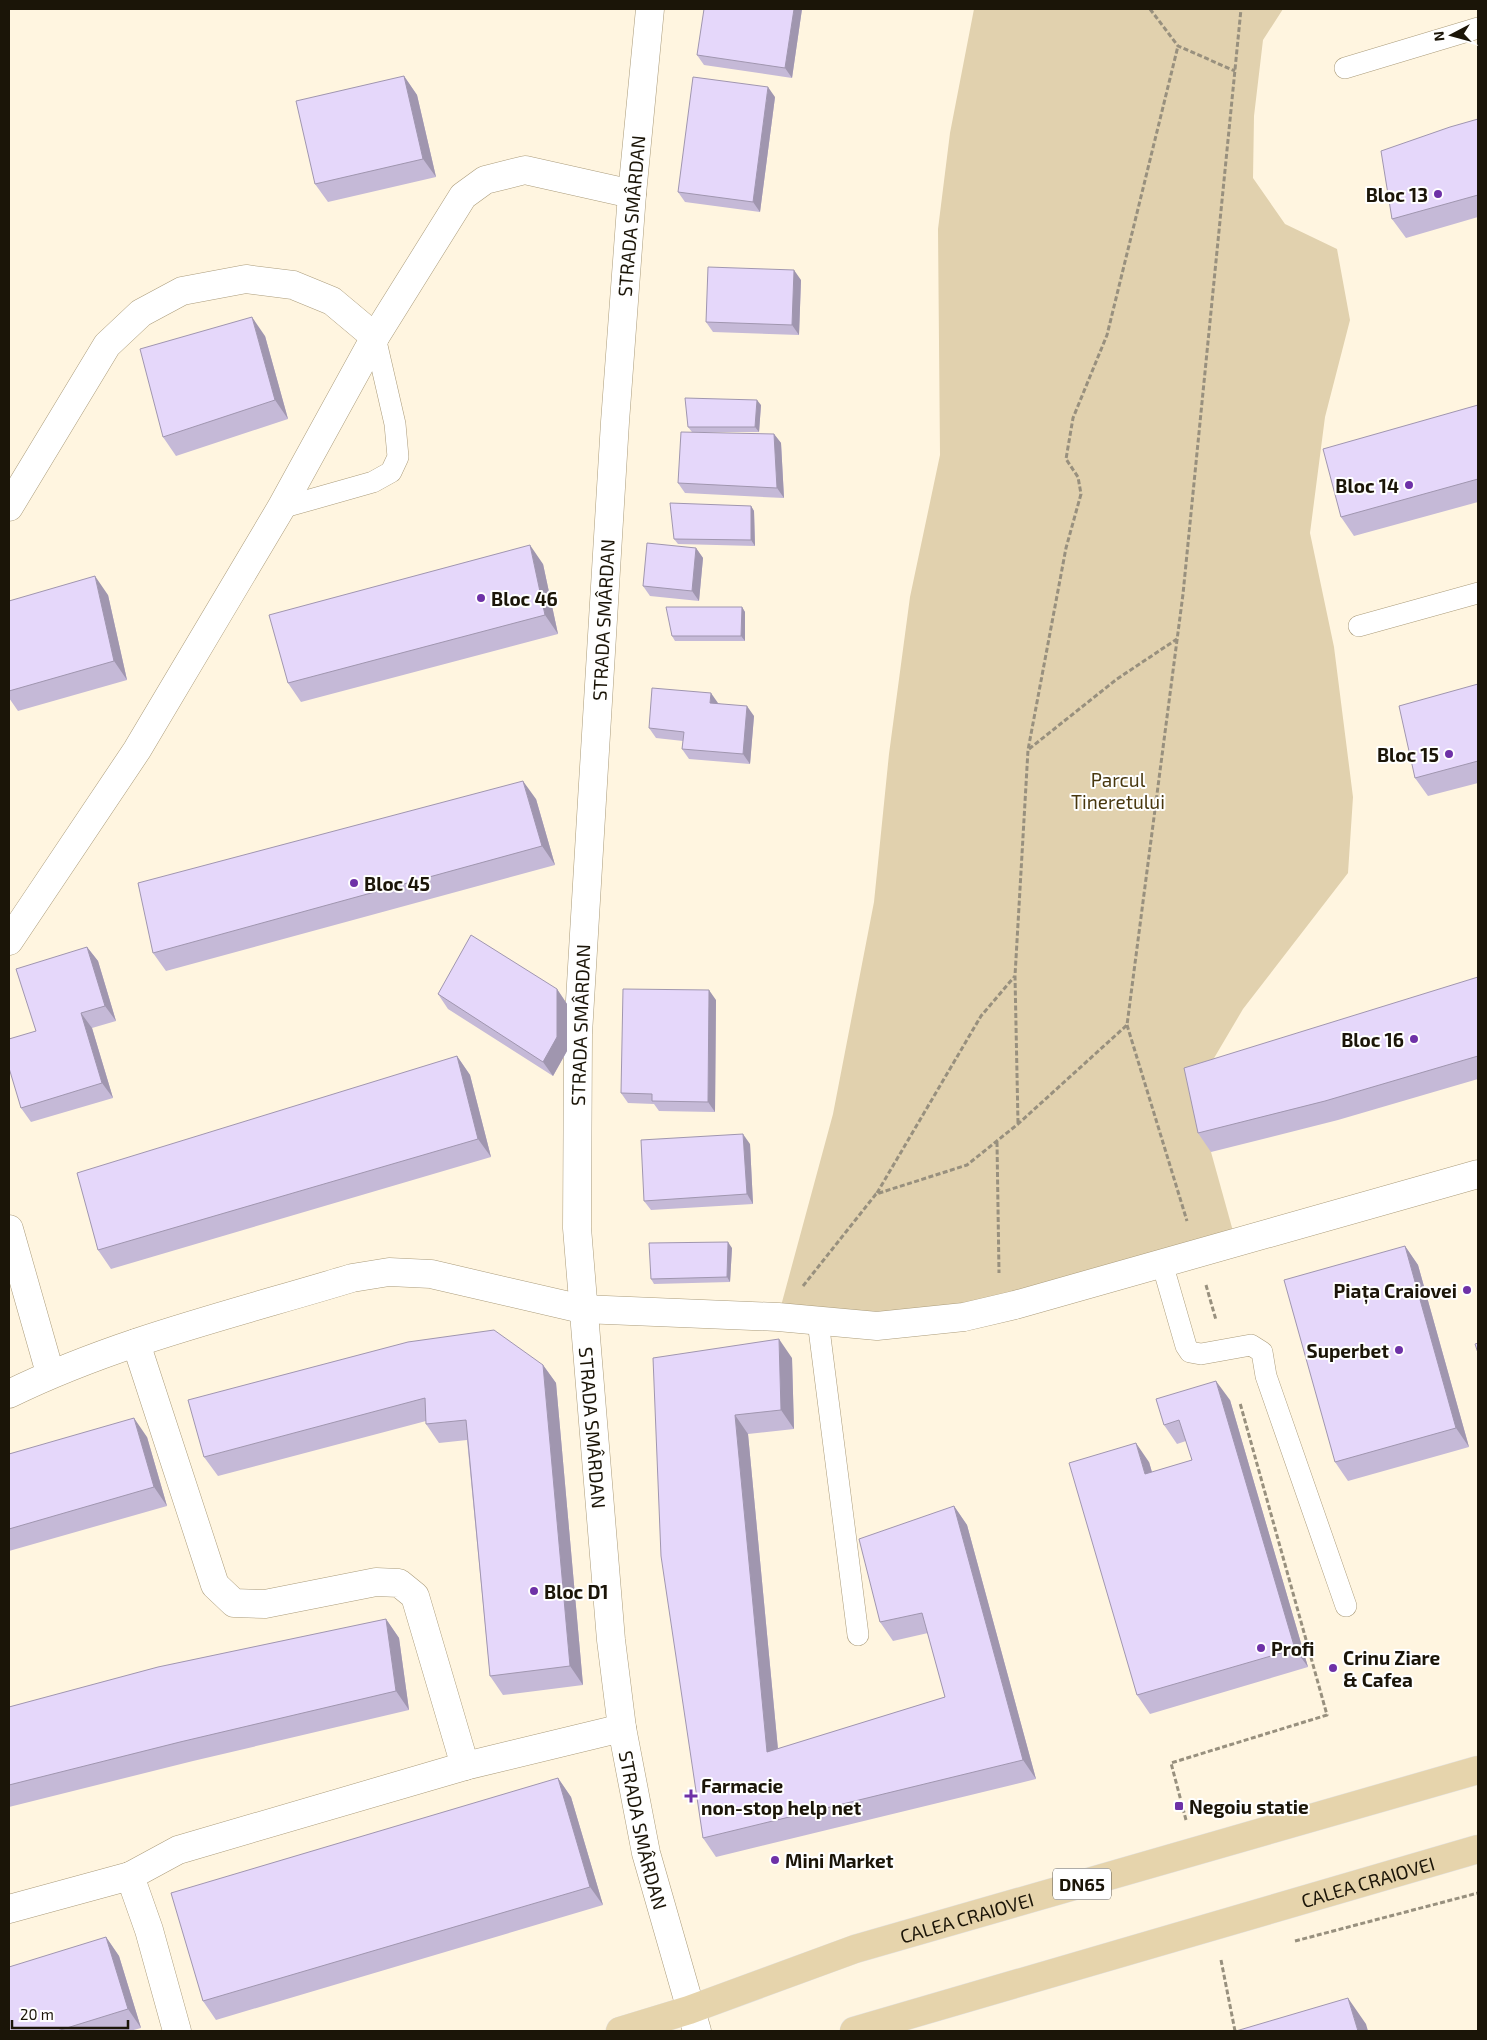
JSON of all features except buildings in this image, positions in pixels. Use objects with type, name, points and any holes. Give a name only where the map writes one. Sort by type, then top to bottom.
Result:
[{"type":"main road","name":"CALEA CRAIOVEI","points":[[693,2020],[855,1949],[1478,1770]]},
{"type":"main road","name":"CALEA CRAIOVEI","points":[[854,2031],[1478,1849]]},
{"type":"main road","name":"DN65","points":[[620,2031],[693,2020]]},
{"type":"street","name":"STRADA SMÂRDAN","points":[[650,9],[632,194],[614,422],[578,1034],[577,1228],[582,1309],[611,1640],[622,1728],[646,1853],[693,2020]]},
{"type":"street","points":[[9,941],[137,750],[281,508],[375,337],[463,196],[485,180],[525,170],[632,194]]},
{"type":"street","points":[[9,507],[107,345],[141,313],[182,291],[246,279],[293,285],[332,301],[375,337]]},
{"type":"street","points":[[9,1394],[50,1374],[136,1343],[352,1278],[389,1272],[431,1274],[582,1309],[778,1317],[877,1326],[964,1317],[1478,1174]]},
{"type":"street","points":[[9,1228],[50,1374]]},
{"type":"street","points":[[136,1343],[215,1585],[234,1603],[265,1604],[376,1582],[399,1583],[415,1596],[465,1766]]},
{"type":"street","points":[[9,1910],[130,1876],[178,1850],[465,1766],[622,1728]]},
{"type":"street","points":[[130,1876],[149,1930],[177,2031]]},
{"type":"lane","points":[[1345,68],[1478,28]]},
{"type":"lane","points":[[281,508],[374,482],[391,472],[398,457],[395,424],[375,337]]},
{"type":"lane","points":[[1359,626],[1478,593]]},
{"type":"lane","points":[[1162,1263],[1186,1346],[1190,1352],[1200,1354],[1224,1348],[1250,1345],[1262,1352],[1266,1376],[1346,1606]]},
{"type":"lane","points":[[818,1321],[858,1635]]},
{"type":"path","points":[[1150,9],[1178,46],[1235,71]]},
{"type":"path","points":[[1186,1820],[1171,1763],[1327,1715],[1197,1253],[1128,1025],[1177,640],[1241,9]]},
{"type":"path","points":[[1018,1124],[1015,976],[1028,750],[1066,548],[1081,494],[1078,477],[1066,459],[1073,418],[1107,335],[1178,46]]},
{"type":"path","points":[[1028,750],[1117,679],[1177,640]]},
{"type":"path","points":[[778,1317],[876,1194],[981,1016],[1015,976]]},
{"type":"path","points":[[876,1194],[967,1165],[1018,1124],[1128,1025]]},
{"type":"path","points":[[998,1141],[1000,1308]]},
{"type":"path","points":[[1288,1943],[1478,1893]]},
{"type":"path","points":[[1231,1958],[1221,1960],[1235,2031]]},
{"type":"green space","name":"Parcul Tineretului","points":[[974,9],[1283,9],[1263,40],[1254,116],[1253,178],[1285,224],[1337,249],[1350,320],[1325,417],[1310,533],[1334,647],[1353,797],[1348,873],[1243,1009],[1197,1087],[1211,1152],[1236,1242],[1015,1305],[778,1317],[833,1114],[874,902],[889,754],[910,597],[940,455],[938,229],[950,133]]},
{"type":"place","name":"Bloc 13","points":[[1438,194]]},
{"type":"place","name":"Bloc 14","points":[[1409,485]]},
{"type":"place","name":"Bloc 46","points":[[481,598]]},
{"type":"place","name":"Bloc 15","points":[[1449,754]]},
{"type":"place","name":"Bloc 45","points":[[354,883]]},
{"type":"place","name":"Bloc 16","points":[[1414,1039]]},
{"type":"place","name":"Piața Craiovei","points":[[1467,1290]]},
{"type":"place","name":"Superbet","points":[[1399,1350]]},
{"type":"place","name":"Bloc D1","points":[[534,1591]]},
{"type":"place","name":"Profi","points":[[1261,1648]]},
{"type":"place","name":"Crinu Ziare & Cafea","points":[[1333,1668]]},
{"type":"place","name":"Farmacie non-stop help net","points":[[691,1796]]},
{"type":"place","name":"Negoiu statie","points":[[1179,1806]]},
{"type":"place","name":"Mini Market","points":[[775,1860]]}]
